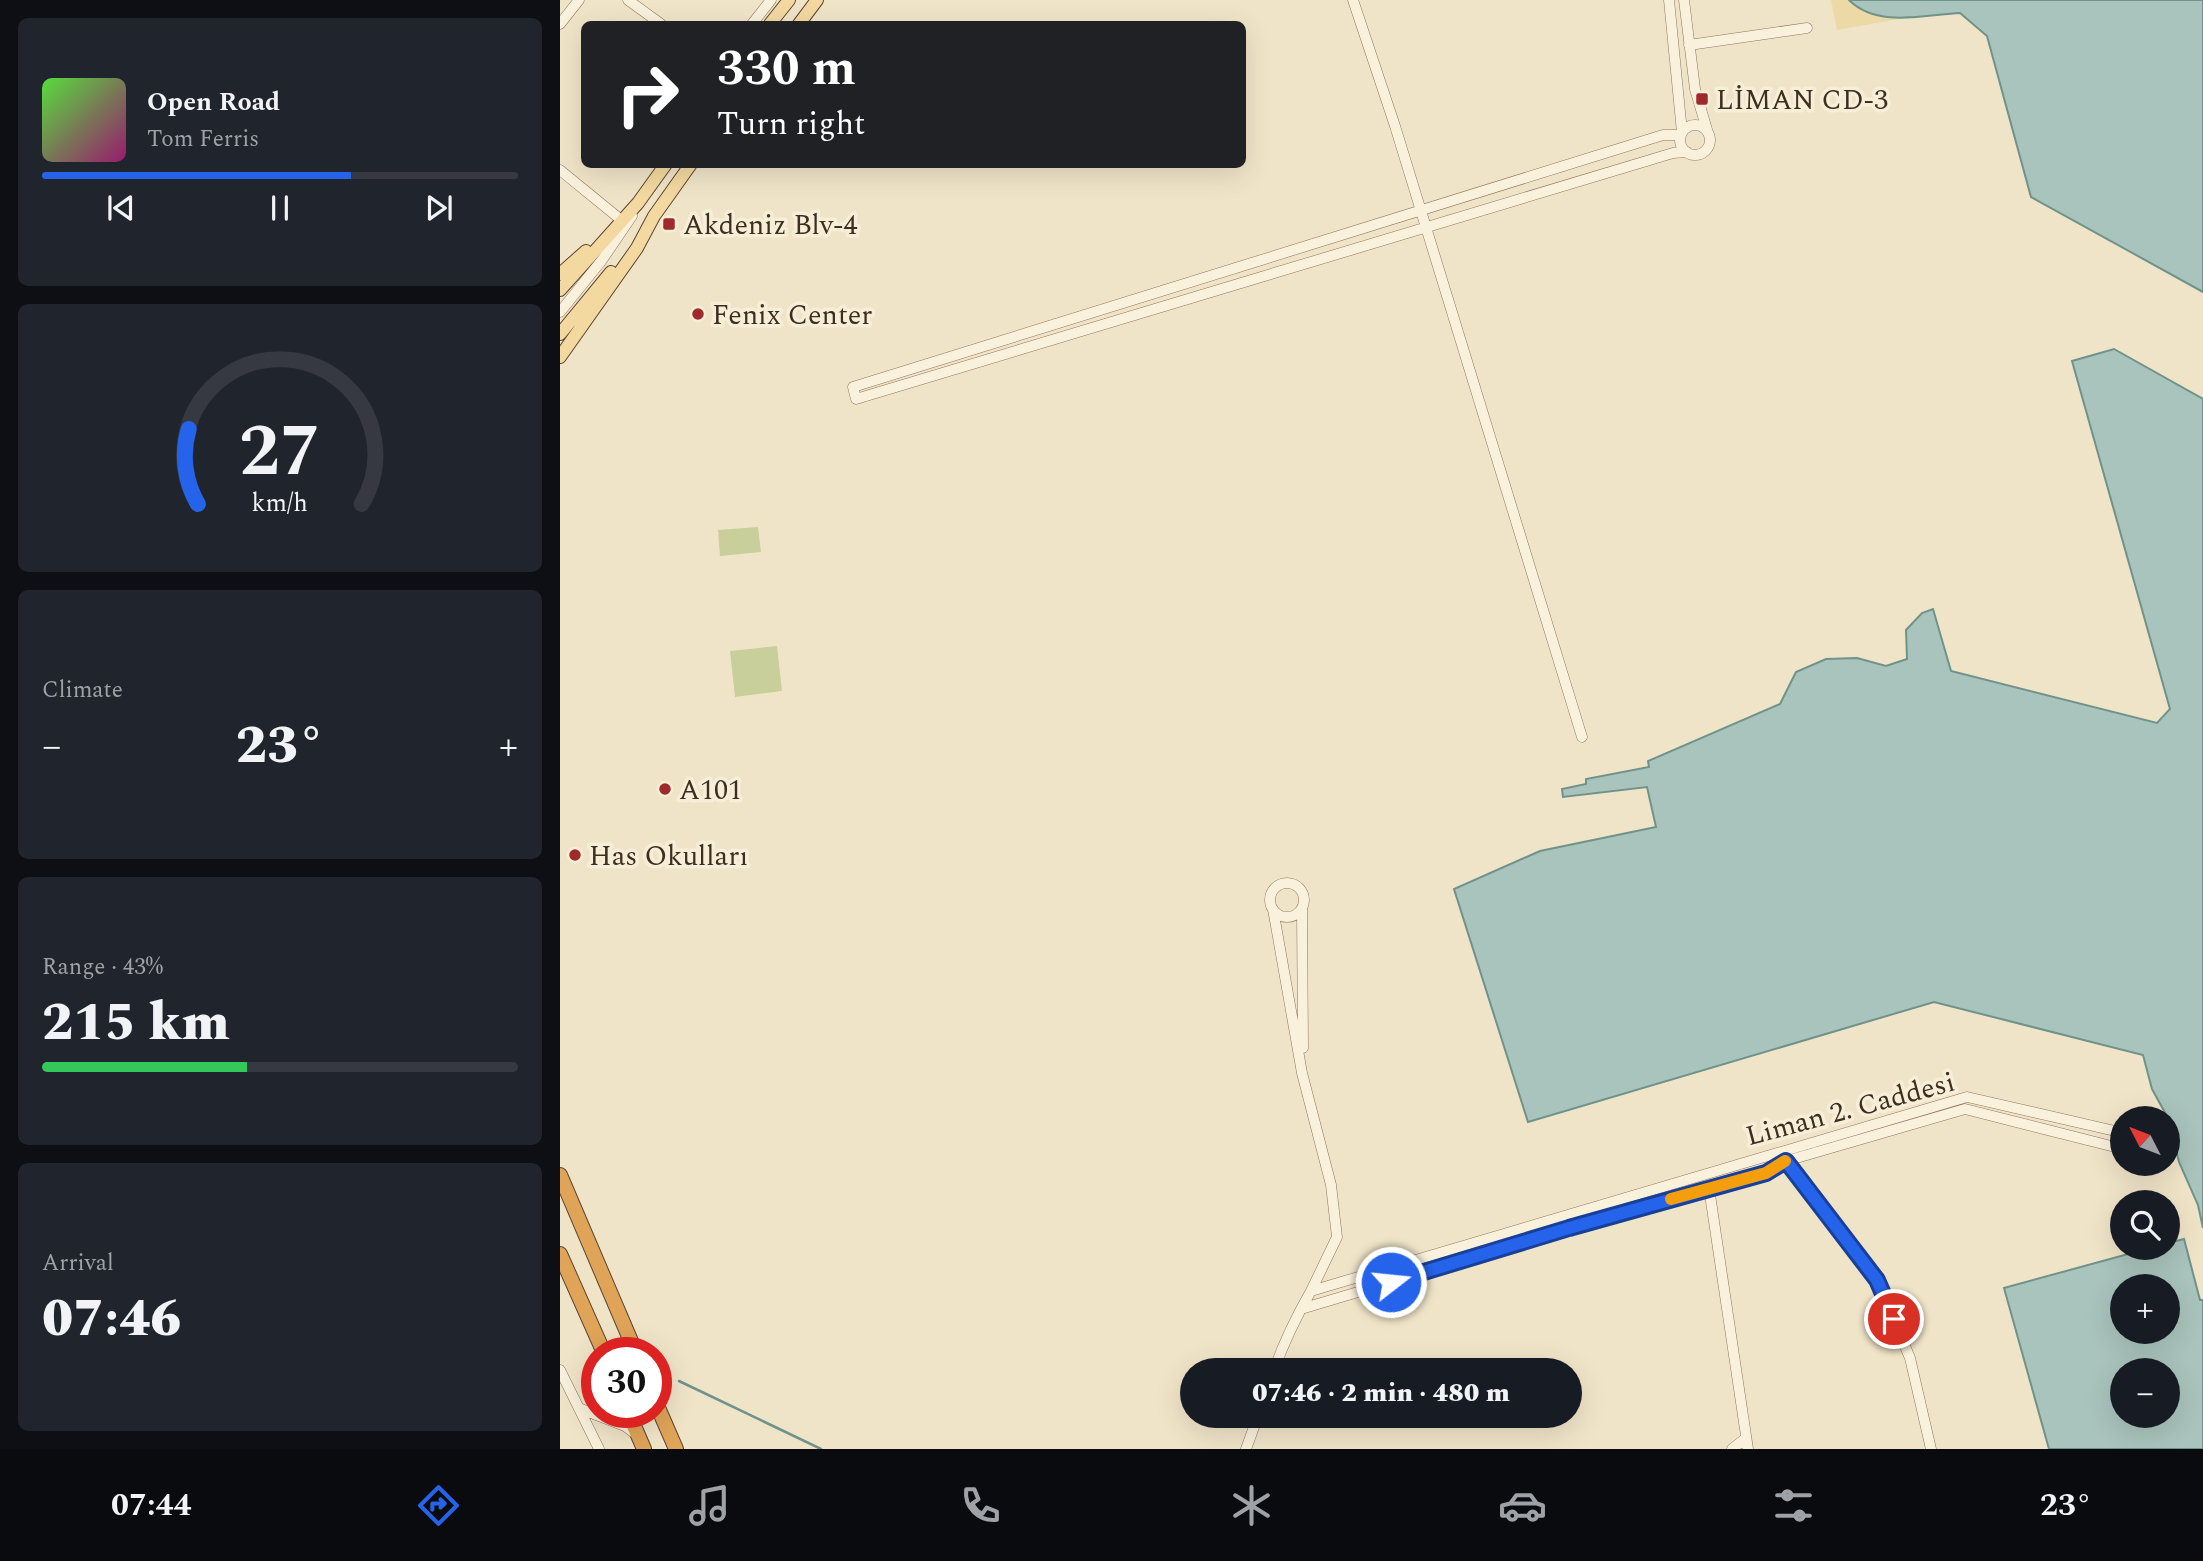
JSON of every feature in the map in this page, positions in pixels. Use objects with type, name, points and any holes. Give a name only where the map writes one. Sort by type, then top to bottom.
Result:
[{"type":"highway","points":[[560,1175],[629,1337]]},
{"type":"highway","points":[[560,1254],[597,1337]]},
{"type":"highway","points":[[667,1428],[676,1449]]},
{"type":"main road","points":[[773,21],[789,0]]},
{"type":"main road","points":[[801,21],[817,0]]},
{"type":"main road","points":[[560,290],[638,203],[663,168]]},
{"type":"main road","points":[[560,334],[654,216],[688,168]]},
{"type":"main road","points":[[560,274],[638,203]]},
{"type":"main road","points":[[560,357],[637,248],[654,216]]},
{"type":"street","points":[[560,24],[579,0]]},
{"type":"street","points":[[628,0],[657,21]]},
{"type":"street","points":[[754,21],[771,0]]},
{"type":"street","points":[[1353,0],[1582,737]]},
{"type":"street","points":[[1669,0],[1681,145],[1687,152]]},
{"type":"street","points":[[1684,0],[1695,89],[1708,133],[1709,144],[1704,152],[1695,155],[1687,152],[1673,153],[1528,195],[1041,345],[856,398],[853,387],[1420,209],[1524,180],[1664,135],[1681,133],[1689,126],[1698,125],[1708,133]]},
{"type":"street","points":[[1689,45],[1807,29]]},
{"type":"street","points":[[560,170],[620,219]]},
{"type":"street","points":[[1524,180],[1528,195]]},
{"type":"street","points":[[560,312],[622,232],[638,203]]},
{"type":"street","points":[[1273,909],[1282,916],[1298,914],[1305,904],[1303,892],[1295,884],[1284,882],[1271,892],[1270,898],[1303,1073],[1331,1185],[1337,1237],[1287,1335],[1278,1358]]},
{"type":"street","points":[[1302,909],[1303,1073]]},
{"type":"street","name":"Liman 2. Caddesi","points":[[1301,1309],[1766,1173],[1786,1161],[1965,1110],[2111,1146],[2118,1144],[2120,1138],[2115,1131],[1967,1097],[1311,1291]]},
{"type":"street","points":[[1777,1151],[1877,1280],[1910,1358],[1931,1449]]},
{"type":"street","points":[[1693,1177],[1698,1192]]},
{"type":"street","points":[[1709,1188],[1748,1449]]},
{"type":"street","points":[[1432,1254],[1437,1269]]},
{"type":"street","points":[[560,1370],[598,1449]]},
{"type":"street","points":[[580,1409],[625,1426],[641,1443]]},
{"type":"street","points":[[1246,1449],[1254,1428]]},
{"type":"street","points":[[1732,1449],[1746,1437]]},
{"type":"green space","points":[[758,527],[761,552],[720,556],[718,530]]},
{"type":"green space","points":[[777,646],[782,691],[735,697],[730,651]]},
{"type":"sand","points":[[1831,0],[1849,0],[1863,10],[1877,15],[1910,17],[1837,30]]},
{"type":"water","points":[[1849,0],[2203,0],[2203,292],[2031,197],[1987,36],[1960,13],[1887,17],[1860,9]]},
{"type":"water","points":[[2114,349],[2203,399],[2203,1228],[2198,1205],[2180,1164],[2180,1106],[2161,1106],[2152,1089],[2143,1055],[1934,1002],[1528,1122],[1454,889],[1540,851],[1656,827],[1647,787],[1563,797],[1562,789],[1586,784],[1586,779],[1649,767],[1648,761],[1780,704],[1796,672],[1826,659],[1857,658],[1886,666],[1907,659],[1906,630],[1922,613],[1933,609],[1951,671],[2157,723],[2170,709],[2072,361]]},
{"type":"water","points":[[2184,1239],[2200,1300],[2203,1300],[2203,1449],[2049,1449],[2004,1288],[2110,1259],[2180,1260],[2180,1240]]},
{"type":"waterway","points":[[679,1381],[821,1449]]},
{"type":"slow traffic","points":[[1671,1199],[1766,1173],[1785,1161]]},
{"type":"place","name":"LİMAN CD-3","points":[[1702,99]]},
{"type":"place","name":"Akdeniz Blv-4","points":[[669,224]]},
{"type":"place","name":"Fenix Center","points":[[698,314]]},
{"type":"place","name":"A101","points":[[665,789]]},
{"type":"place","name":"Has Okulları","points":[[575,855]]},
{"type":"route","points":[[1391,1282],[1569,1228],[1766,1173],[1786,1161],[1877,1280],[1894,1319]]}]
